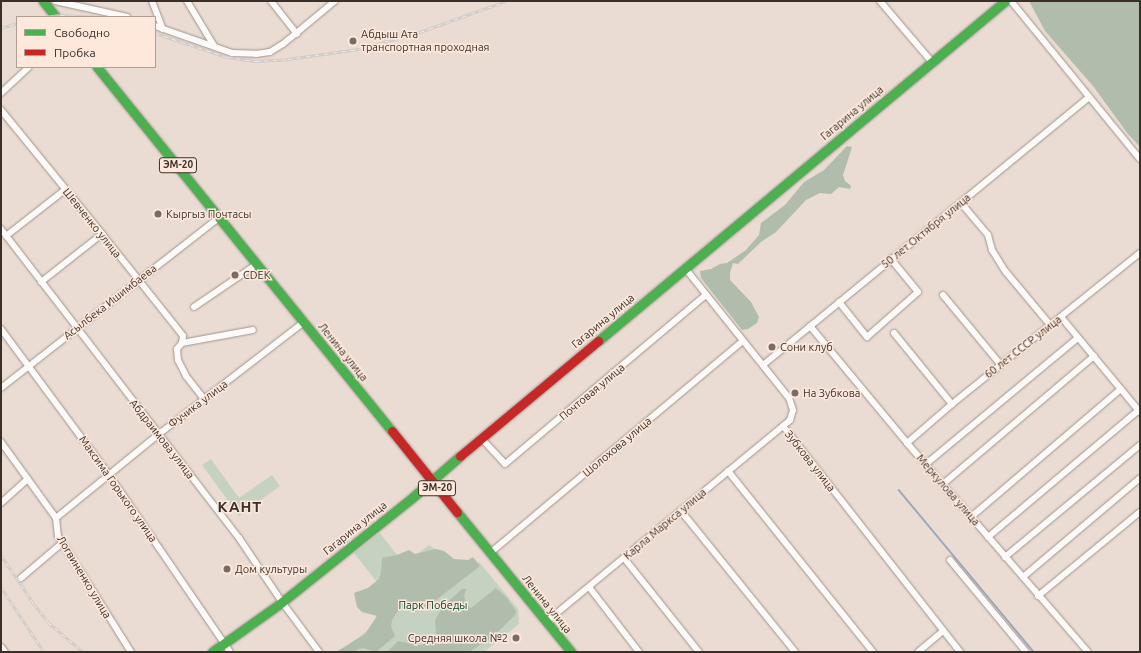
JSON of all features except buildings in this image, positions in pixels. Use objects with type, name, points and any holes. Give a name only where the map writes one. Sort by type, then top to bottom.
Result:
[{"type":"street","points":[[43,1],[55,16]]},
{"type":"street","points":[[55,1],[122,16]]},
{"type":"street","points":[[152,1],[163,29]]},
{"type":"street","points":[[187,1],[214,46]]},
{"type":"street","points":[[271,1],[297,34]]},
{"type":"street","points":[[156,26],[232,52],[256,54],[270,52],[297,34],[335,1]]},
{"type":"street","points":[[880,1],[932,62]]},
{"type":"street","name":"Гагарина улица","points":[[212,652],[223,642],[282,602],[417,494],[431,480],[481,438],[1005,1]]},
{"type":"street","points":[[1011,1],[1140,159]]},
{"type":"street","points":[[1,93],[28,68]]},
{"type":"street","name":"Ленина улица","points":[[98,68],[571,652]]},
{"type":"street","name":"50 лет Октября улица","points":[[762,365],[962,203],[1089,97]]},
{"type":"street","name":"Шевченко улица","points":[[1,110],[102,234],[182,339]]},
{"type":"street","points":[[6,236],[66,189]]},
{"type":"street","points":[[962,203],[988,235],[992,250],[1006,272],[1051,326]]},
{"type":"street","name":"Асылбека Ишимбаева","points":[[1,388],[220,217]]},
{"type":"street","name":"Абдраимова улица","points":[[1,229],[239,538],[282,602],[319,652]]},
{"type":"street","points":[[41,282],[102,234]]},
{"type":"street","name":"60 лет СССР улица","points":[[908,443],[952,404],[1140,253]]},
{"type":"street","points":[[839,302],[867,337],[918,292],[891,260]]},
{"type":"street","points":[[194,308],[257,264]]},
{"type":"street","name":"Зубкова улица","points":[[685,268],[789,398],[793,410],[790,420],[783,426],[960,652]]},
{"type":"street","name":"Почтовая улица","points":[[481,438],[505,464],[706,295]]},
{"type":"street","points":[[944,295],[1001,365]]},
{"type":"street","points":[[988,537],[1139,411],[1061,317]]},
{"type":"street","name":"Фучика улица","points":[[56,518],[159,434],[304,322]]},
{"type":"street","name":"Меркулова улица","points":[[810,326],[1038,596],[1088,652]]},
{"type":"street","name":"Максима Горького улица","points":[[1,329],[109,475],[230,652]]},
{"type":"street","points":[[204,400],[186,376],[178,360],[177,349],[182,339],[253,330]]},
{"type":"street","points":[[894,333],[952,404]]},
{"type":"street","points":[[926,464],[1078,338]]},
{"type":"street","name":"Шолохова улица","points":[[490,553],[743,341]]},
{"type":"street","points":[[943,484],[1094,356]]},
{"type":"street","points":[[971,517],[1122,389]]},
{"type":"street","name":"Карла Маркса улица","points":[[546,622],[783,426]]},
{"type":"street","name":"Логвиненко улица","points":[[1,442],[56,518],[58,536],[131,652]]},
{"type":"street","points":[[1005,557],[1140,445]]},
{"type":"street","points":[[728,471],[873,652]]},
{"type":"street","points":[[1023,578],[1140,478]]},
{"type":"street","points":[[1,503],[28,480]]},
{"type":"street","points":[[681,511],[795,652]]},
{"type":"street","points":[[1038,596],[1140,512]]},
{"type":"street","points":[[21,578],[62,543]]},
{"type":"street","points":[[624,558],[699,652]]},
{"type":"street","points":[[950,560],[1026,652]]},
{"type":"street","points":[[589,587],[639,652]]},
{"type":"street","points":[[918,652],[943,631]]},
{"type":"street","points":[[1,647],[6,652]]},
{"type":"green space","points":[[1029,1],[1140,1],[1140,147],[1128,134],[1093,86],[1045,31]]},
{"type":"green space","points":[[847,146],[852,147],[843,175],[845,181],[851,186],[850,189],[839,187],[831,194],[820,193],[806,200],[776,232],[761,242],[738,264],[733,263],[730,273],[730,280],[751,302],[759,317],[757,323],[748,329],[742,330],[701,278],[700,271],[711,269],[720,264],[727,263],[746,250],[759,235],[761,223],[785,205],[804,182],[824,170]]},
{"type":"green space","points":[[211,459],[239,498],[272,475],[280,486],[239,516],[202,465]]},
{"type":"green space","name":"Парк Победы","points":[[380,533],[404,564],[429,545],[467,571],[479,562],[518,609],[519,624],[484,652],[339,652],[375,625],[380,586],[354,553]]},
{"type":"green space","points":[[436,549],[444,551],[454,559],[468,560],[473,557],[480,566],[427,607],[413,605],[399,609],[392,620],[391,627],[395,636],[376,652],[363,648],[356,650],[356,652],[336,652],[365,634],[377,616],[362,612],[357,607],[354,593],[368,588],[379,579],[382,558],[397,555],[409,550],[415,554]]},
{"type":"green space","points":[[496,588],[507,598],[516,611],[515,615],[494,636],[469,652],[387,652],[398,641],[422,645],[431,638],[436,633],[435,620],[443,606],[462,589],[466,589],[464,596],[467,606],[471,608]]},
{"type":"waterway","points":[[899,490],[1034,652]]},
{"type":"railway","points":[[156,33],[227,57],[255,61],[288,59],[359,49],[420,32],[506,1]]},
{"type":"railway","points":[[52,16],[77,16]]},
{"type":"railway","points":[[1,28],[16,23]]},
{"type":"railway","points":[[1,555],[48,622],[83,652]]},
{"type":"railway","points":[[1,587],[44,652]]},
{"type":"traffic: fast","points":[[43,1],[55,16]]},
{"type":"traffic: fast","points":[[598,341],[1005,1]]},
{"type":"traffic: fast","points":[[98,68],[392,431]]},
{"type":"traffic: fast","points":[[212,652],[282,602],[413,497],[460,456]]},
{"type":"traffic: fast","points":[[457,512],[571,652]]},
{"type":"traffic: jam","points":[[460,456],[598,341]]},
{"type":"traffic: jam","points":[[392,431],[457,512]]},
{"type":"place","name":"Абдыш Ата транспортная проходная","points":[[353,41]]},
{"type":"place","name":"Кыргыз Почтасы","points":[[158,214]]},
{"type":"place","name":"CDEK","points":[[235,275]]},
{"type":"place","name":"Сони клуб","points":[[772,347]]},
{"type":"place","name":"На Зубкова","points":[[795,393]]},
{"type":"place","name":"Дом культуры","points":[[227,569]]},
{"type":"place","name":"Средняя школа №2","points":[[516,638]]},
{"type":"district","name":"КАНТ","points":[[240,507]]}]
